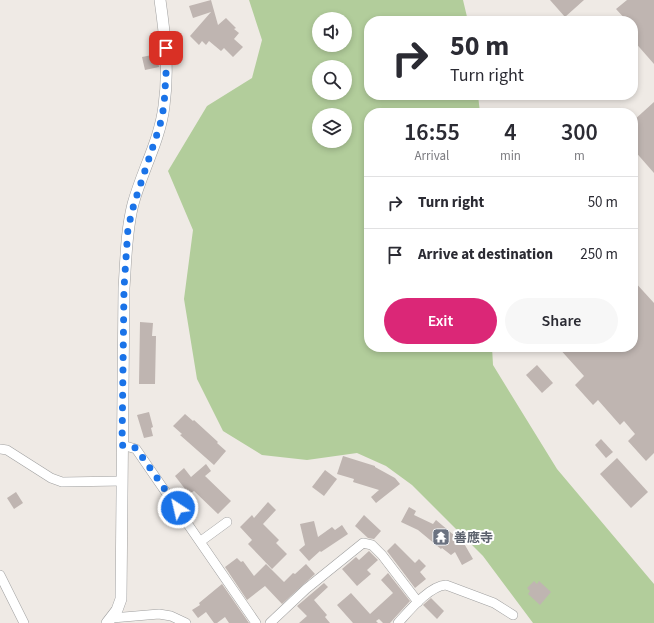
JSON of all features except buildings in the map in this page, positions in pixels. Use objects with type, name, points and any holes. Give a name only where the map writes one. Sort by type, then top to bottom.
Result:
[{"type":"street","points":[[109,621],[118,610],[121,599],[124,288],[128,228],[134,204],[160,125],[164,106],[167,56],[165,28],[160,0]]},
{"type":"street","points":[[122,445],[136,448],[256,623]]},
{"type":"street","points":[[0,449],[7,450],[51,478],[62,482],[122,481]]},
{"type":"street","points":[[201,541],[227,522]]},
{"type":"street","points":[[270,623],[306,589],[363,543],[372,545],[382,555],[418,602]]},
{"type":"street","points":[[0,574],[24,623]]},
{"type":"street","points":[[398,623],[418,602],[439,585],[446,584],[494,603],[513,616]]},
{"type":"street","points":[[109,621],[159,614],[171,616],[186,623]]},
{"type":"green space","points":[[249,0],[463,0],[467,16],[364,16],[364,100],[479,100],[479,108],[364,108],[364,352],[492,352],[493,365],[557,469],[654,584],[654,623],[533,623],[483,556],[412,485],[386,466],[357,453],[307,460],[262,455],[223,431],[197,379],[184,299],[193,230],[168,171],[207,106],[252,78],[262,40]]},
{"type":"place","name":"善應寺","points":[[441,537]]},
{"type":"route","points":[[166,48],[167,56],[164,106],[160,125],[134,204],[128,228],[124,288],[122,445],[136,448],[178,508]]}]
